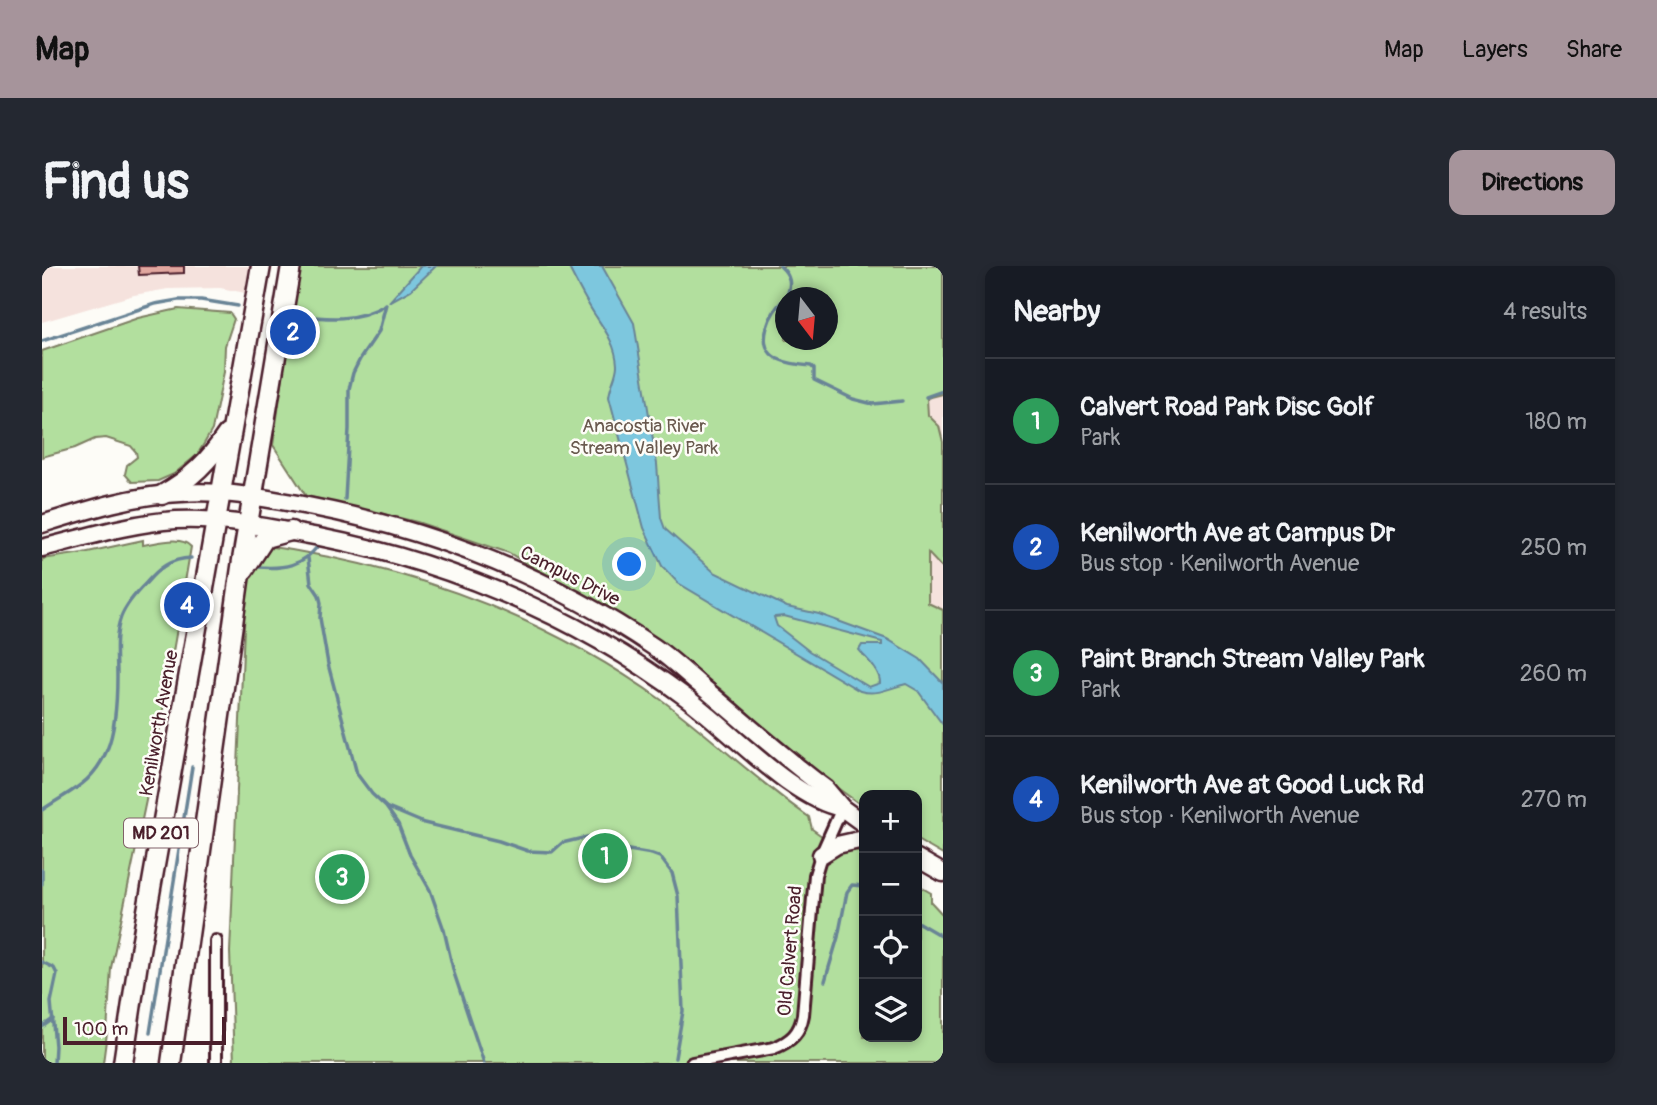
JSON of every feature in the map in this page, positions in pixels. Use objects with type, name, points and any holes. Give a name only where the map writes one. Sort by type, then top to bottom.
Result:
[{"type":"main road","name":"Kenilworth Avenue","points":[[122,1063],[261,266]]},
{"type":"main road","name":"MD 201","points":[[171,1063],[240,576],[291,266]]},
{"type":"main road","points":[[162,495],[183,484],[207,463],[233,425]]},
{"type":"main road","name":"Campus Drive","points":[[42,524],[99,508],[162,495],[221,493],[253,496],[349,514],[413,531],[478,554],[551,587],[604,616],[662,653],[826,789],[842,808],[859,820]]},
{"type":"main road","name":"Campus Drive","points":[[42,548],[149,523],[216,520],[292,531],[399,556],[469,579],[550,615],[601,642],[688,699],[804,793],[826,806],[842,808]]},
{"type":"main road","points":[[240,576],[265,538],[292,531]]},
{"type":"main road","points":[[821,855],[837,845],[859,840]]},
{"type":"main road","points":[[922,861],[939,871]]},
{"type":"street","name":"Old Calvert Road","points":[[692,1063],[774,1048],[785,1043],[799,1030],[803,1015],[813,887],[821,855],[842,808]]},
{"type":"street","points":[[216,941],[216,1063]]},
{"type":"shaded area","points":[[42,266],[261,266],[256,295],[220,288],[168,289],[134,295],[42,322]]},
{"type":"shaded area","points":[[943,394],[943,610],[928,603],[927,398]]},
{"type":"green space","name":"Anacostia River Stream Valley Park","points":[[299,266],[943,266],[943,394],[927,398],[928,415],[939,426],[943,442],[943,569],[928,553],[928,603],[943,610],[943,855],[922,843],[922,790],[859,790],[859,803],[811,769],[723,691],[660,644],[509,553],[417,522],[306,496],[273,445]]},
{"type":"green space","points":[[178,309],[230,313],[234,319],[225,346],[224,372],[212,430],[197,455],[174,474],[158,481],[132,482],[125,474],[127,465],[137,457],[136,452],[131,446],[106,438],[95,439],[42,457],[42,351],[138,318]]},
{"type":"green space","points":[[143,540],[143,545],[181,541],[191,547],[154,762],[111,968],[103,1063],[42,1063],[42,559]]},
{"type":"green space","points":[[259,545],[367,566],[419,580],[521,619],[617,670],[663,701],[809,817],[812,829],[844,852],[855,849],[859,852],[859,1042],[922,1042],[922,888],[931,893],[931,902],[943,915],[943,1063],[234,1063],[230,952],[247,558]]},
{"type":"water","points":[[421,266],[436,266],[411,290],[389,302]]},
{"type":"water","points":[[568,266],[602,266],[634,323],[657,464],[661,518],[665,529],[714,572],[787,607],[819,614],[887,639],[920,659],[943,683],[943,725],[918,691],[906,684],[878,692],[860,691],[678,583],[662,566],[644,528],[609,397],[617,369],[615,351]],"holes":[[[784,616],[882,642],[882,645],[862,645],[859,650],[878,674],[880,683],[869,687],[809,651],[777,626],[774,617]]]},
{"type":"building","points":[[138,266],[184,266],[184,273],[139,275]]},
{"type":"waterway","points":[[780,266],[786,273],[789,287]]},
{"type":"waterway","points":[[42,341],[155,304],[201,300],[238,306]]},
{"type":"waterway","points":[[345,499],[349,389],[360,359],[379,331],[386,304]]},
{"type":"waterway","points":[[296,315],[353,317],[385,305]]},
{"type":"waterway","points":[[775,310],[765,338],[766,346],[778,359],[811,366],[814,369],[814,380],[853,399],[873,404],[902,401]]},
{"type":"waterway","points":[[926,397],[943,391]]},
{"type":"waterway","points":[[258,567],[292,565],[306,558],[318,546]]},
{"type":"waterway","points":[[42,810],[87,779],[107,750],[115,713],[117,631],[126,608],[160,569],[171,562],[191,558]]},
{"type":"waterway","points":[[308,558],[311,583],[321,603],[320,618],[328,664],[357,774],[398,824],[410,855],[430,890],[484,1063]]},
{"type":"waterway","points":[[150,1033],[192,767]]},
{"type":"waterway","points":[[388,808],[424,823],[499,841],[528,851],[552,852],[562,843],[587,837],[617,848],[660,857],[672,873],[678,896],[683,1011],[675,1058]]},
{"type":"waterway","points":[[42,870],[42,884]]},
{"type":"waterway","points":[[825,981],[847,892],[852,885],[859,886]]},
{"type":"waterway","points":[[922,925],[941,936]]},
{"type":"waterway","points":[[42,962],[54,968],[57,974],[51,1002],[54,1063]]},
{"type":"waterway","points":[[42,1027],[53,1019]]},
{"type":"place","name":"Kenilworth Ave at Campus Dr","points":[[293,332]]},
{"type":"place","name":"Kenilworth Ave at Good Luck Rd","points":[[187,605]]},
{"type":"place","name":"Calvert Road Park Disc Golf","points":[[605,856]]},
{"type":"place","name":"Paint Branch Stream Valley Park","points":[[342,877]]}]
